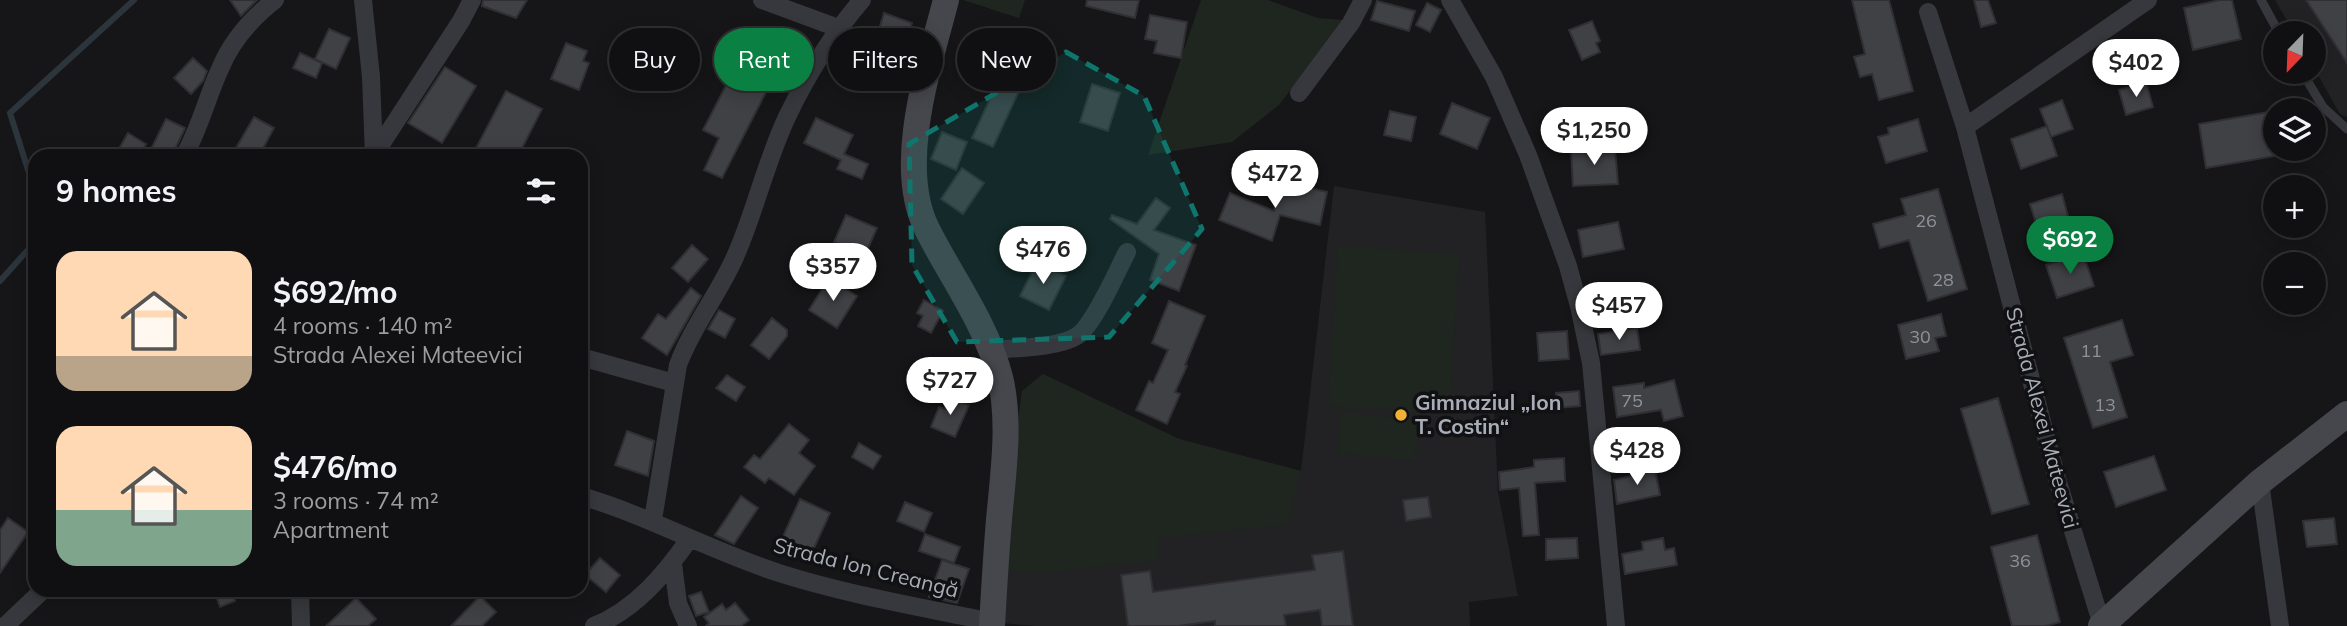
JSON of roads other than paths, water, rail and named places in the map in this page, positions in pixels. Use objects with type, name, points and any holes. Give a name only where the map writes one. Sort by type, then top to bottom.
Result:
[{"type":"street","points":[[188,149],[220,66],[243,30],[275,0]]},
{"type":"street","points":[[363,0],[371,77],[374,149]]},
{"type":"street","points":[[378,149],[472,0]]},
{"type":"street","points":[[762,0],[838,28],[862,0]]},
{"type":"street","points":[[946,0],[922,93],[914,144],[914,174],[918,205],[926,226],[991,350],[1000,378],[1004,430],[992,624]]},
{"type":"street","points":[[1299,93],[1351,23],[1363,0]]},
{"type":"street","points":[[1450,0],[1494,77],[1528,155],[1568,266],[1579,306],[1591,363],[1616,626]]},
{"type":"street","points":[[1965,127],[2148,0]]},
{"type":"street","name":"Strada Alexei Mateevici","points":[[1928,12],[1965,127],[2057,479],[2102,626]]},
{"type":"street","points":[[653,520],[674,383],[686,343],[735,258],[787,118],[828,46]]},
{"type":"street","points":[[991,350],[1062,342],[1079,335],[1091,321],[1127,252]]},
{"type":"street","points":[[588,359],[674,383]]},
{"type":"street","points":[[2102,626],[2260,482],[2347,414]]},
{"type":"street","points":[[2260,482],[2280,626]]},
{"type":"street","name":"Strada Ion Creangă","points":[[588,498],[653,520],[743,560],[807,581],[992,624]]},
{"type":"street","points":[[594,626],[618,615],[634,602],[673,564],[690,538]]},
{"type":"street","points":[[673,564],[678,603],[688,626]]},
{"type":"street","points":[[5,626],[36,597]]},
{"type":"street","points":[[300,597],[300,626]]},
{"type":"lane","points":[[2261,0],[2272,21]]},
{"type":"lane","points":[[2309,84],[2323,107],[2347,128]]},
{"type":"waterway","points":[[28,170],[10,113],[134,0]]},
{"type":"waterway","points":[[0,281],[28,250]]},
{"type":"place","name":"Gimnaziul „Ion T. Costin“","points":[[1401,415]]}]
